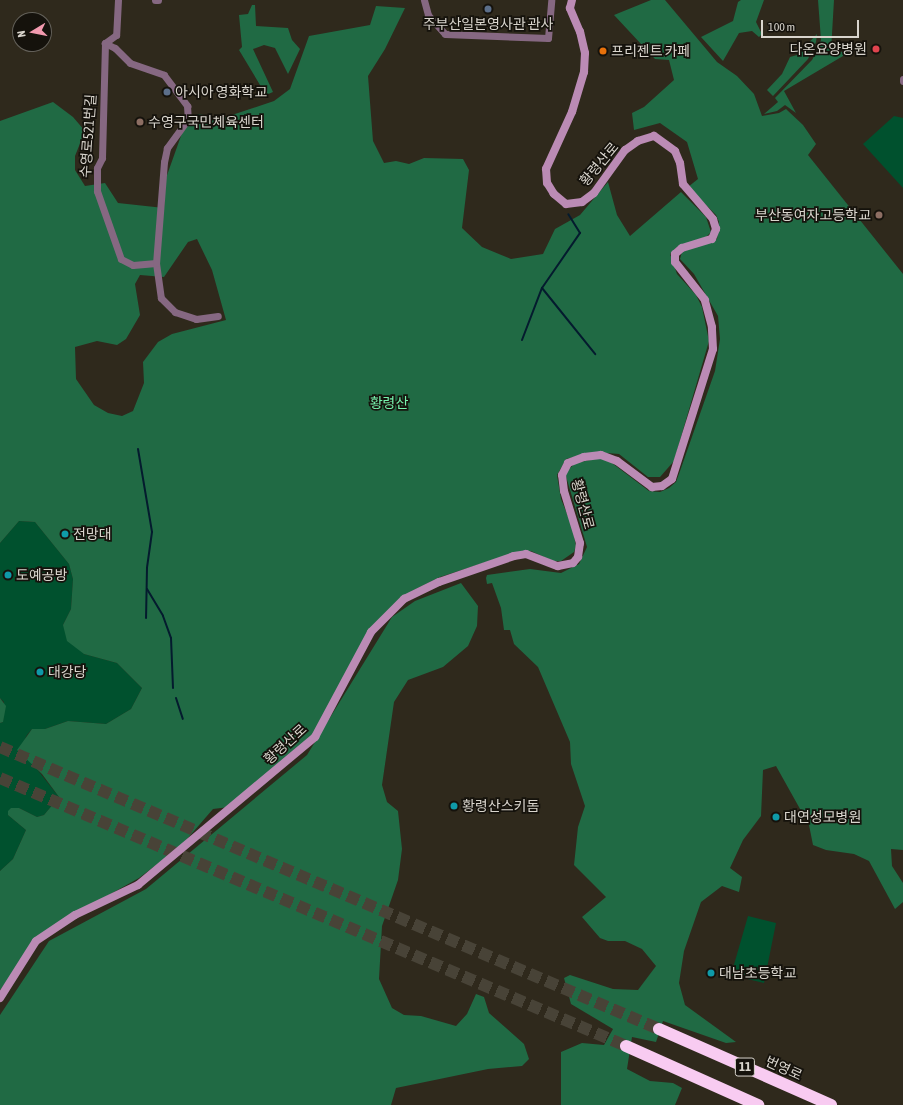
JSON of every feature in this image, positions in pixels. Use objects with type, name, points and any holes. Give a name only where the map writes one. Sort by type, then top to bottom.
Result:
[{"type":"highway","name":"번영로","points":[[659,1029],[831,1105]]},
{"type":"highway","name":"11","points":[[626,1046],[758,1105]]},
{"type":"street","points":[[118,0],[116,35],[105,43],[115,48],[130,63],[164,74],[187,106],[188,119],[167,148],[164,162],[156,263],[161,298],[175,312],[196,319],[218,316]]},
{"type":"street","points":[[424,0],[428,15],[445,34],[548,38],[550,0]]},
{"type":"street","name":"황령산로","points":[[0,998],[36,940],[75,915],[138,885],[315,737],[371,632],[404,600],[439,582],[514,556],[526,554],[558,566],[573,563],[578,557],[580,543],[564,491],[562,475],[568,464],[584,457],[601,455],[616,461],[652,487],[662,486],[672,479],[713,349],[712,327],[705,300],[675,262],[675,254],[682,248],[712,239],[716,229],[713,219],[683,184],[680,163],[675,151],[654,136],[638,141],[625,150],[594,193],[582,202],[566,204],[554,194],[547,183],[546,169],[572,112],[584,72],[585,53],[580,32],[571,16],[570,8],[572,0]]},
{"type":"street","name":"수영로521번길","points":[[105,43],[102,158],[97,168],[97,191],[121,259],[133,265],[156,263]]},
{"type":"green space","points":[[651,0],[665,0],[717,62],[737,76],[754,94],[762,116],[779,113],[786,109],[803,125],[816,144],[808,155],[903,274],[903,850],[891,849],[892,866],[903,883],[903,902],[895,909],[869,861],[854,854],[826,850],[813,845],[809,825],[776,766],[763,770],[761,816],[743,840],[730,868],[742,877],[739,892],[722,886],[701,902],[684,951],[679,983],[685,1005],[736,1042],[726,1043],[663,1021],[656,1042],[632,1037],[627,1069],[650,1081],[673,1083],[682,1088],[675,1105],[561,1105],[561,1052],[582,1043],[604,1045],[613,1029],[571,1004],[564,978],[570,975],[613,989],[638,990],[656,966],[642,949],[625,941],[608,941],[600,938],[582,917],[606,897],[574,865],[578,827],[585,806],[571,764],[570,742],[538,667],[514,644],[510,630],[504,630],[501,608],[492,583],[487,584],[486,578],[487,575],[530,569],[561,573],[579,564],[587,547],[565,473],[575,463],[601,458],[612,463],[649,491],[660,492],[669,488],[676,482],[715,371],[720,339],[718,316],[694,274],[680,259],[682,252],[717,239],[719,222],[716,215],[688,187],[698,179],[687,142],[660,123],[634,130],[632,113],[644,107],[674,80],[669,60],[655,59],[614,15]]},
{"type":"green space","points":[[741,0],[764,0],[756,22],[762,34],[759,37],[752,31],[739,33],[723,61],[701,37],[733,21],[738,2]]},
{"type":"green space","points":[[818,0],[834,0],[831,51],[843,52],[843,56],[784,91],[796,113],[785,105],[777,111],[764,114],[778,102],[775,98],[812,60],[818,49],[821,40]]},
{"type":"green space","points":[[252,5],[255,5],[256,26],[288,28],[292,40],[300,49],[288,74],[275,48],[264,45],[253,49],[273,92],[266,95],[239,50],[242,47],[239,15],[248,14]]},
{"type":"green space","name":"황령산","points":[[376,6],[405,8],[385,49],[368,76],[373,141],[384,163],[396,161],[409,164],[424,158],[463,159],[469,170],[462,228],[482,247],[511,259],[543,254],[555,229],[580,215],[608,182],[617,215],[630,236],[681,192],[706,217],[711,232],[706,237],[677,247],[670,254],[677,274],[696,295],[702,307],[709,341],[674,461],[660,477],[648,477],[619,454],[594,452],[566,459],[557,475],[561,499],[572,526],[576,546],[574,552],[561,561],[553,561],[531,551],[517,552],[440,577],[412,591],[371,628],[313,734],[229,807],[213,809],[181,846],[139,878],[46,930],[0,990],[0,871],[13,859],[26,830],[8,815],[8,811],[11,808],[19,808],[37,817],[44,815],[59,797],[42,774],[17,750],[32,729],[45,729],[68,721],[106,724],[131,709],[142,688],[117,663],[84,654],[67,641],[63,625],[71,609],[73,579],[69,564],[35,522],[19,521],[0,543],[0,121],[53,102],[73,117],[85,131],[75,156],[75,170],[85,186],[105,183],[118,203],[164,208],[166,178],[182,133],[198,114],[223,118],[274,101],[290,89],[309,36],[370,25]],"holes":[[[197,239],[212,270],[226,320],[172,334],[158,342],[143,362],[144,383],[133,411],[122,416],[108,413],[94,405],[76,379],[75,347],[97,341],[117,345],[126,339],[140,315],[135,284],[140,275],[164,277],[188,242]]]},
{"type":"green space","points":[[817,34],[816,42],[808,59],[773,96],[767,90],[782,74],[790,57],[797,55]]},
{"type":"green space","points":[[894,116],[903,118],[903,188],[863,144]]},
{"type":"green space","points":[[19,521],[35,522],[69,564],[73,579],[71,609],[63,625],[84,654],[117,663],[142,688],[131,709],[106,724],[68,721],[45,729],[32,729],[27,735],[24,741],[36,768],[59,797],[44,815],[37,817],[19,808],[8,815],[26,830],[13,859],[0,871],[0,723],[3,722],[4,702],[0,698],[0,543]]},
{"type":"green space","points":[[461,583],[478,606],[477,626],[468,646],[443,667],[408,680],[394,702],[382,785],[387,802],[398,811],[402,849],[398,880],[382,926],[379,979],[392,1008],[404,1015],[421,1016],[456,1026],[467,1014],[476,994],[484,997],[489,1013],[524,1044],[529,1059],[522,1066],[488,1069],[396,1088],[391,1105],[0,1105],[0,1015],[49,941],[146,889],[307,755],[392,617],[415,601]]},
{"type":"green space","points":[[0,698],[6,706],[3,722],[0,723]]},
{"type":"green space","points":[[748,916],[776,923],[764,983],[731,975]]},
{"type":"waterway","points":[[522,340],[542,288],[580,233],[568,214]]},
{"type":"waterway","points":[[542,288],[595,354]]},
{"type":"waterway","points":[[138,449],[152,532],[147,568],[146,618]]},
{"type":"waterway","points":[[147,589],[163,616],[171,638],[173,688]]},
{"type":"waterway","points":[[176,698],[183,719]]},
{"type":"tunnel","points":[[0,747],[659,1029]]},
{"type":"tunnel","points":[[0,778],[626,1046]]},
{"type":"place","name":"주부산일본영사관 관사","points":[[488,9]]},
{"type":"place","name":"다온요양병원","points":[[876,49]]},
{"type":"place","name":"프리젠트 카페","points":[[603,51]]},
{"type":"place","name":"아시아 영화학교","points":[[167,92]]},
{"type":"place","name":"수영구국민체육센터","points":[[140,122]]},
{"type":"place","name":"부산동여자고등학교","points":[[879,215]]},
{"type":"place","name":"전망대","points":[[65,534]]},
{"type":"place","name":"도예공방","points":[[8,575]]},
{"type":"place","name":"대강당","points":[[40,672]]},
{"type":"place","name":"황령산스키돔","points":[[454,806]]},
{"type":"place","name":"대연성모병원","points":[[776,817]]},
{"type":"place","name":"대남초등학교","points":[[711,973]]}]
